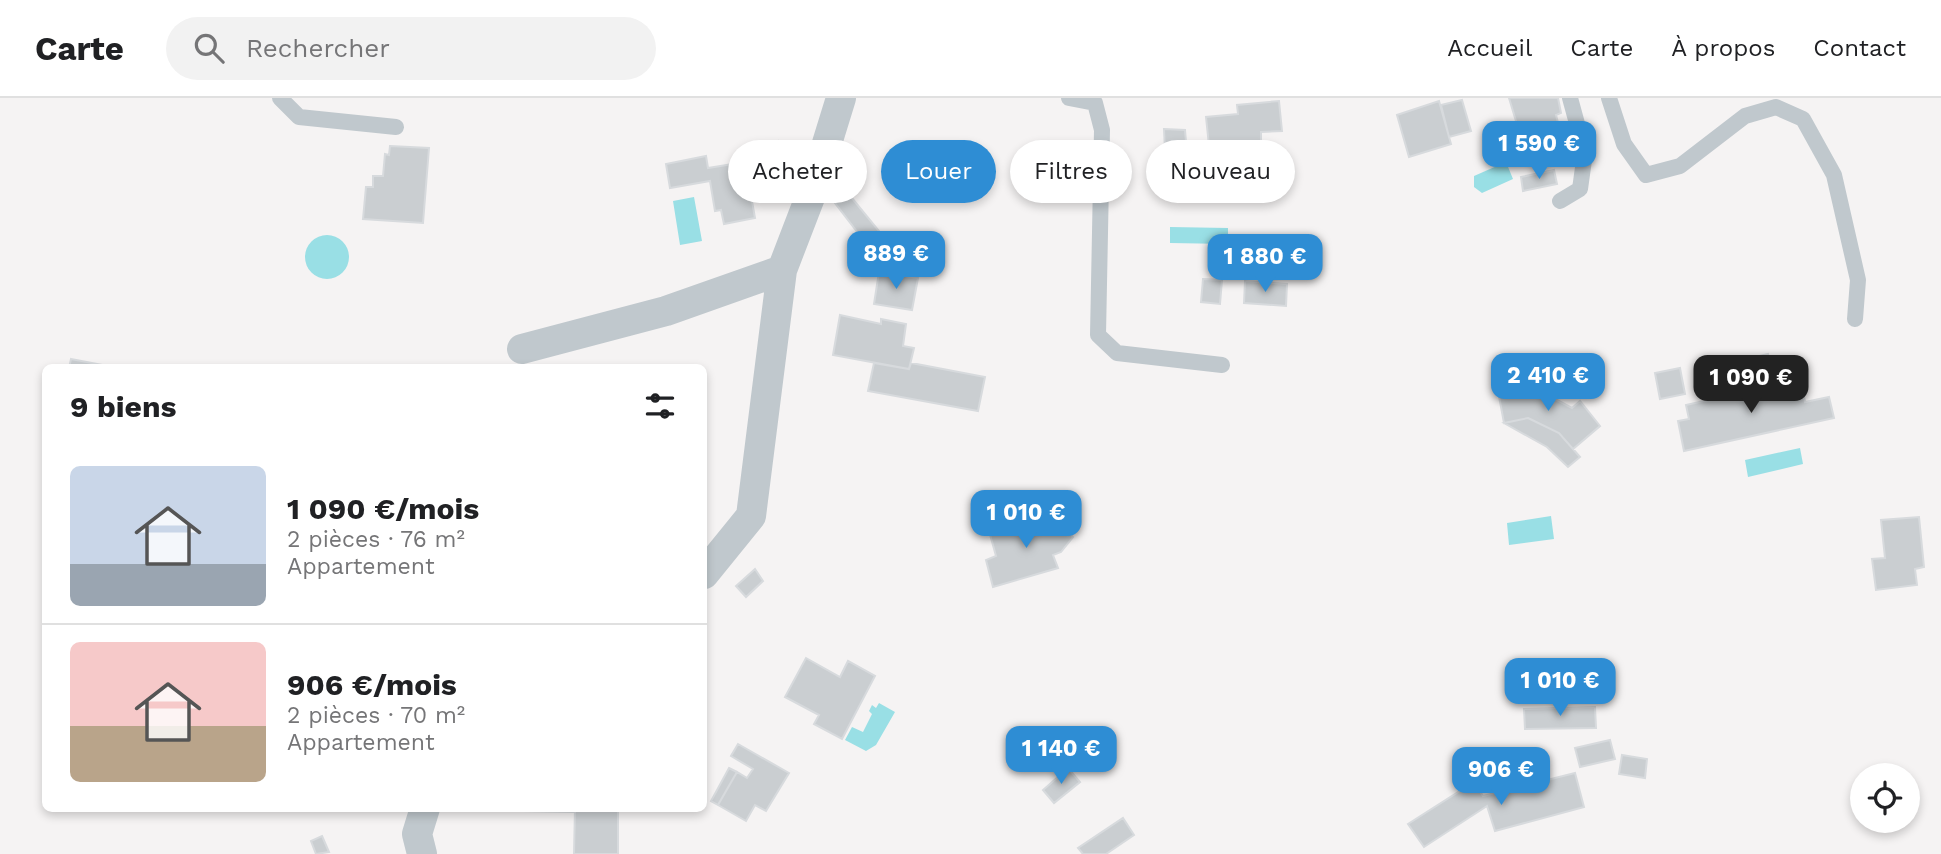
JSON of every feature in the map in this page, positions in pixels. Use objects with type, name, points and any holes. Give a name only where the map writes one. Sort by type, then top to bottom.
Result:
[{"type":"street","points":[[707,570],[751,516],[782,270],[812,192],[841,98]]},
{"type":"street","points":[[523,349],[666,310],[782,270]]},
{"type":"street","points":[[422,854],[417,834],[424,812]]},
{"type":"lane","points":[[280,98],[299,117],[396,127]]},
{"type":"lane","points":[[1069,98],[1095,103],[1102,130],[1098,335],[1117,353],[1222,365]]},
{"type":"lane","points":[[1560,201],[1580,189],[1585,153],[1570,98]]},
{"type":"lane","points":[[1609,98],[1625,144],[1646,175],[1680,166],[1745,116],[1776,107],[1803,120],[1834,175],[1858,280],[1855,319]]},
{"type":"water","points":[[1506,162],[1513,179],[1482,193],[1474,187],[1474,176]]},
{"type":"water","points":[[694,197],[702,241],[680,245],[673,201]]},
{"type":"water","points":[[1170,227],[1228,228],[1228,244],[1170,243]]},
{"type":"water","points":[[327,235],[343,241],[349,257],[343,273],[327,279],[311,273],[305,257],[311,241]]},
{"type":"water","points":[[1800,448],[1803,464],[1748,477],[1745,460]]},
{"type":"water","points":[[1551,516],[1554,539],[1509,545],[1507,523]]},
{"type":"water","points":[[879,703],[895,712],[876,745],[866,751],[845,740],[852,727],[863,732],[872,714],[869,711],[872,705],[876,708]]},
{"type":"building","points":[[1509,98],[1558,98],[1561,113],[1556,115],[1562,138],[1548,142],[1551,156],[1535,161],[1533,150],[1525,151]]},
{"type":"building","points":[[1462,100],[1471,131],[1449,137],[1441,105]]},
{"type":"building","points":[[1279,101],[1282,131],[1261,132],[1261,140],[1208,140],[1206,117],[1238,114],[1237,105]]},
{"type":"building","points":[[1439,101],[1451,144],[1409,157],[1397,115]]},
{"type":"building","points":[[1164,129],[1185,130],[1186,140],[1164,140]]},
{"type":"building","points":[[390,146],[429,148],[423,223],[363,219],[366,187],[373,187],[373,176],[383,176],[385,154],[389,155]]},
{"type":"building","points":[[706,156],[708,168],[728,165],[728,203],[752,203],[755,218],[724,224],[721,210],[715,211],[710,181],[670,188],[666,164]]},
{"type":"building","points":[[1554,170],[1557,184],[1523,191],[1521,177]]},
{"type":"building","points":[[835,203],[856,203],[879,231],[865,242]]},
{"type":"building","points":[[879,272],[918,278],[912,310],[874,304]]},
{"type":"building","points":[[1203,279],[1222,280],[1220,304],[1201,302]]},
{"type":"building","points":[[1245,281],[1287,284],[1286,306],[1244,303]]},
{"type":"building","points":[[840,315],[881,324],[881,319],[906,324],[903,346],[914,348],[909,369],[833,355]]},
{"type":"building","points":[[1768,354],[1773,377],[1734,386],[1729,363]]},
{"type":"building","points":[[71,359],[97,364],[70,364]]},
{"type":"building","points":[[874,363],[909,369],[911,363],[985,377],[978,411],[868,391]]},
{"type":"building","points":[[1680,368],[1685,394],[1660,399],[1655,373]]},
{"type":"building","points":[[1801,379],[1805,402],[1829,397],[1834,418],[1684,451],[1678,421],[1689,419],[1686,405]]},
{"type":"building","points":[[1542,383],[1544,393],[1572,408],[1580,401],[1600,426],[1573,449],[1559,433],[1528,418],[1504,423],[1498,391]]},
{"type":"building","points":[[1528,418],[1559,433],[1580,457],[1568,467],[1547,447],[1504,423]]},
{"type":"building","points":[[1043,516],[1044,523],[1055,519],[1073,537],[1061,552],[1053,555],[1058,568],[993,587],[986,560],[996,556],[989,531]]},
{"type":"building","points":[[1919,517],[1924,567],[1915,569],[1917,585],[1876,590],[1872,559],[1885,558],[1881,520]]},
{"type":"building","points":[[755,569],[763,581],[746,597],[736,586]]},
{"type":"building","points":[[806,658],[840,677],[848,661],[875,676],[842,739],[814,724],[819,715],[785,697]]},
{"type":"building","points":[[1595,707],[1596,728],[1525,729],[1524,709]]},
{"type":"building","points":[[1610,740],[1615,759],[1580,767],[1575,748]]},
{"type":"building","points":[[738,744],[789,773],[766,811],[755,805],[746,821],[718,805],[737,772],[747,778],[753,769],[731,756]]},
{"type":"building","points":[[1622,755],[1647,759],[1645,778],[1619,774]]},
{"type":"building","points":[[729,768],[737,772],[718,805],[711,801]]},
{"type":"building","points":[[1068,768],[1080,782],[1054,803],[1043,790]]},
{"type":"building","points":[[1575,773],[1584,807],[1495,831],[1487,806],[1424,847],[1408,824],[1474,782],[1483,796]]},
{"type":"building","points":[[575,812],[618,812],[618,854],[574,854]]},
{"type":"building","points":[[1123,818],[1134,835],[1106,854],[1083,854],[1078,848]]},
{"type":"building","points":[[322,836],[329,852],[316,854],[311,841]]}]
